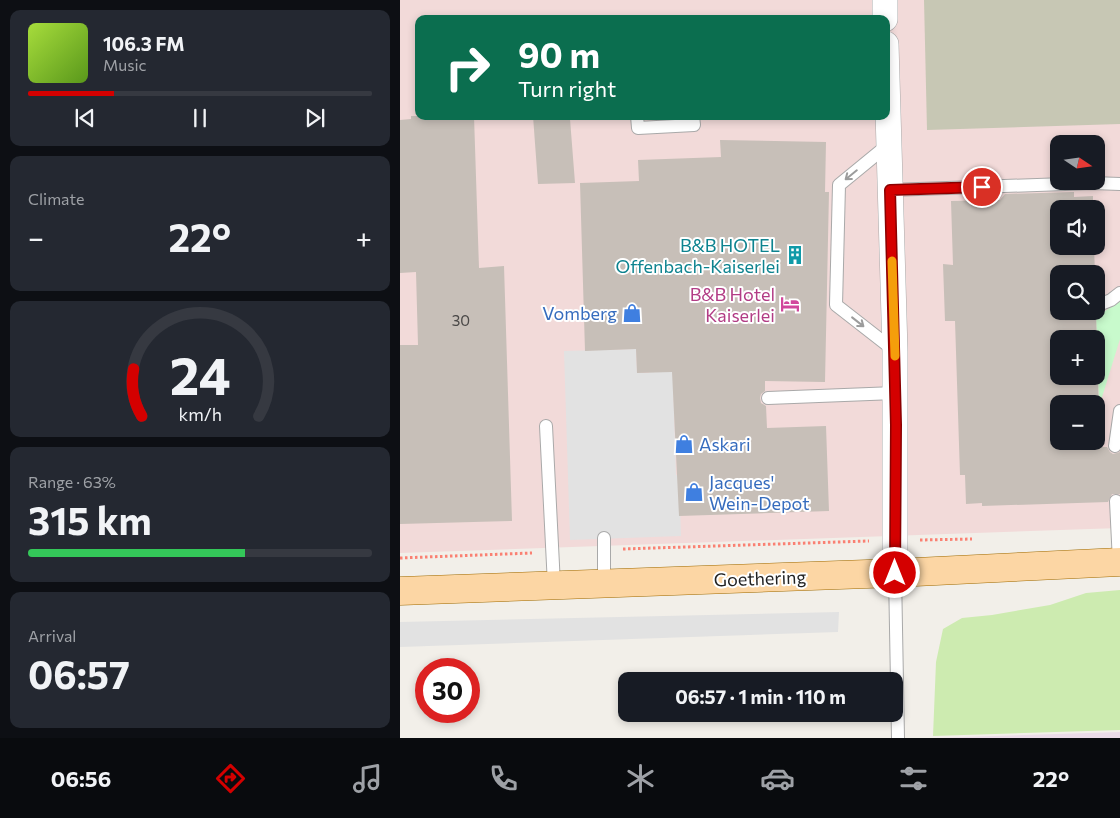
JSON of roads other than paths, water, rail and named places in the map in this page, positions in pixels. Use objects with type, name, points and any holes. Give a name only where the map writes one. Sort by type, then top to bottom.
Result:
[{"type":"main road","name":"Goethering","points":[[400,591],[895,573],[1119,562]]},
{"type":"street","points":[[885,0],[886,15]]},
{"type":"street","points":[[888,120],[895,351],[895,573]]},
{"type":"lane","points":[[637,120],[638,128],[694,125],[693,120]]},
{"type":"lane","points":[[889,144],[839,185],[836,305],[895,351]]},
{"type":"lane","points":[[890,190],[1093,183],[1120,184]]},
{"type":"lane","points":[[1105,302],[1120,293]]},
{"type":"lane","points":[[768,398],[895,393]]},
{"type":"lane","points":[[1115,446],[1120,411]]},
{"type":"lane","points":[[546,426],[554,586]]},
{"type":"lane","points":[[1116,501],[1119,562]]},
{"type":"lane","points":[[604,544],[604,584]]},
{"type":"lane","points":[[895,573],[898,738]]},
{"type":"place","name":"B&B HOTEL Offenbach-Kaiserlei","points":[[795,255]]},
{"type":"place","name":"B&B Hotel Kaiserlei","points":[[790,304]]},
{"type":"place","name":"Vomberg","points":[[632,313]]},
{"type":"place","name":"Askari","points":[[684,444]]},
{"type":"place","name":"Jacques' Wein-Depot","points":[[694,492]]}]
